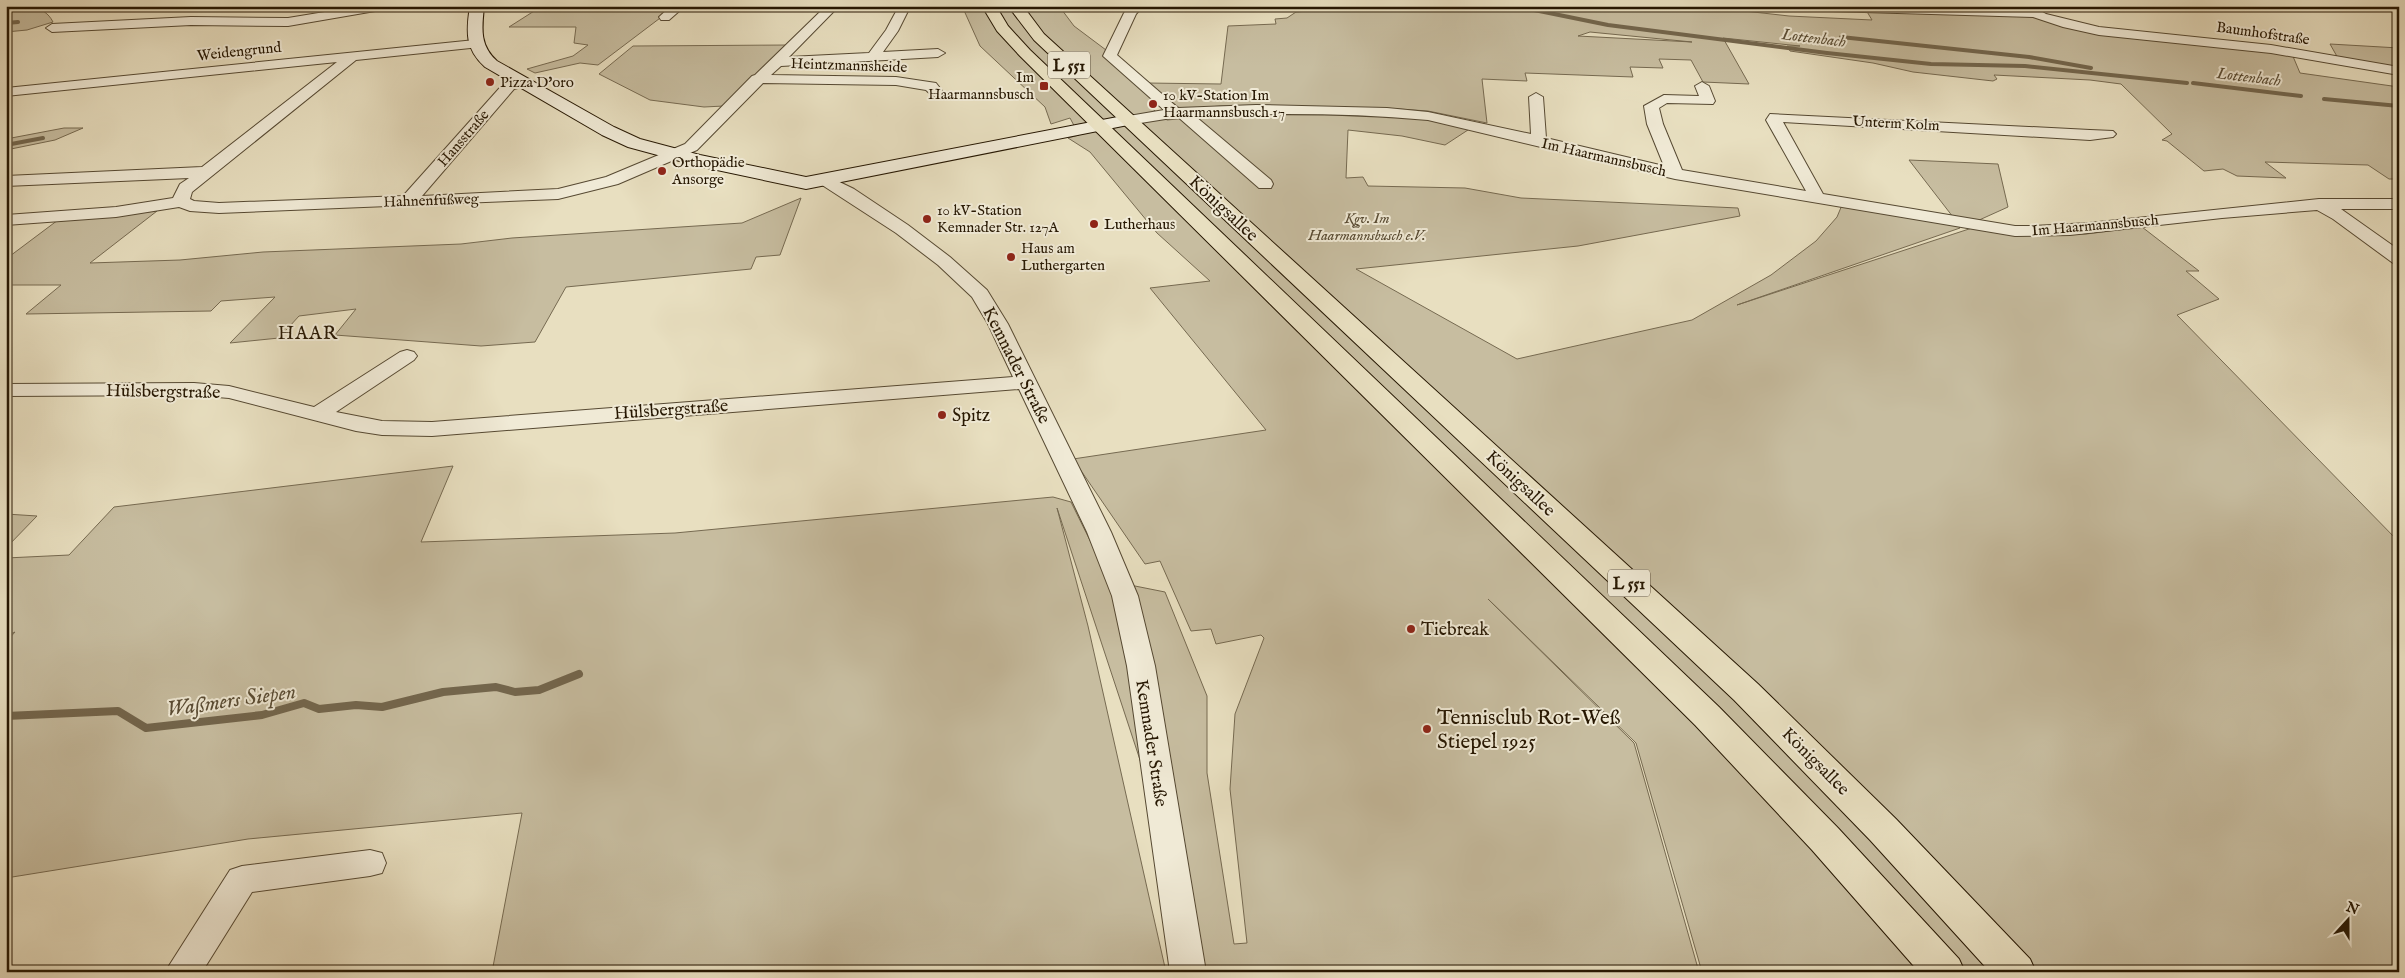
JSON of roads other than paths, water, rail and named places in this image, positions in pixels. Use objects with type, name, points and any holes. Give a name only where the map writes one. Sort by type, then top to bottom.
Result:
[{"type":"main road","name":"Königsallee","points":[[989,6],[1002,28],[1013,40],[1707,716],[1825,839],[1945,972]]},
{"type":"main road","name":"Königsallee","points":[[1015,6],[1039,38],[1746,692],[1882,827],[2016,972]]},
{"type":"street","points":[[52,28],[191,21],[288,22],[320,18],[380,6]]},
{"type":"street","points":[[477,6],[475,44],[479,54],[608,131],[634,143],[674,154],[806,182],[825,180]]},
{"type":"street","points":[[665,17],[679,6]]},
{"type":"street","name":"Heintzmannsheide","points":[[674,154],[691,147],[757,79],[833,6]]},
{"type":"street","points":[[1137,6],[1130,12],[1110,56],[1265,184]]},
{"type":"street","name":"Baumhofstraße","points":[[1796,6],[2028,10],[2062,22],[2095,29],[2252,46],[2399,71]]},
{"type":"street","points":[[873,56],[892,31],[903,9]]},
{"type":"street","name":"Weidengrund","points":[[6,92],[475,44]]},
{"type":"street","points":[[775,62],[938,53]]},
{"type":"street","points":[[182,201],[182,195],[186,188],[352,57]]},
{"type":"street","name":"Heintzmannsheide","points":[[757,79],[896,81],[931,86],[936,92]]},
{"type":"street","name":"Hansstraße","points":[[408,201],[509,86],[524,82]]},
{"type":"street","name":"Im Haarmannsbusch","points":[[1675,174],[1655,124],[1651,106],[1664,99],[1708,100],[1702,86]]},
{"type":"street","name":"Im Haarmannsbusch","points":[[1533,140],[1540,136],[1536,97]]},
{"type":"street","name":"Im Haarmannsbusch","points":[[825,180],[1099,124],[1177,113],[1256,110],[1409,114],[1456,120],[1675,174],[1988,227],[2040,232],[2254,208],[2319,204],[2399,204]]},
{"type":"street","name":"Unterm Kolm","points":[[1813,197],[1815,192],[1774,120],[1775,117],[2090,135],[2108,134]]},
{"type":"street","name":"Hahnenfußweg","points":[[6,220],[125,212],[182,201],[190,206],[219,208],[558,194],[612,181],[674,154]]},
{"type":"street","points":[[6,182],[206,172]]},
{"type":"street","name":"Kemnader Straße","points":[[825,180],[902,229],[980,294],[998,324],[1099,532],[1125,596],[1141,666],[1188,972]]},
{"type":"street","points":[[2319,204],[2339,215],[2399,259]]},
{"type":"street","points":[[317,415],[407,356]]},
{"type":"street","name":"Hülsbergstraße","points":[[6,390],[194,389],[228,392],[317,415],[382,428],[432,429],[1026,382]]},
{"type":"street","points":[[182,972],[242,880],[370,863]]},
{"type":"waterway","name":"Lottenbach","points":[[1515,6],[1608,25],[1827,53],[1931,64],[2025,66],[2187,83]]},
{"type":"waterway","points":[[6,23],[18,22]]},
{"type":"waterway","name":"Lottenbach","points":[[1841,37],[2029,57],[2091,68]]},
{"type":"waterway","name":"Lottenbach","points":[[2193,83],[2301,96]]},
{"type":"waterway","name":"Lottenbach","points":[[2324,99],[2399,106]]},
{"type":"waterway","points":[[6,145],[43,138]]},
{"type":"waterway","name":"Waßmers Siepen","points":[[6,716],[118,711],[146,728],[262,715],[304,703],[319,709],[356,705],[382,707],[443,692],[496,687],[515,692],[539,690],[579,674]]},
{"type":"place","name":"Pizza D'oro","points":[[490,82]]},
{"type":"place","name":"Im Haarmannsbusch","points":[[1044,86]]},
{"type":"place","name":"10 kV-Station Im Haarmannsbusch 17","points":[[1153,104]]},
{"type":"place","name":"Orthopädie Ansorge","points":[[662,171]]},
{"type":"place","name":"10 kV-Station Kemnader Str. 127A","points":[[927,219]]},
{"type":"place","name":"Lutherhaus","points":[[1094,224]]},
{"type":"place","name":"Haus am Luthergarten","points":[[1011,257]]},
{"type":"place","name":"Spitz","points":[[942,415]]},
{"type":"place","name":"Tiebreak","points":[[1411,629]]},
{"type":"place","name":"Tennisclub Rot-Weß Stiepel 1925","points":[[1427,729]]},
{"type":"district","name":"HAAR","points":[[308,332]]},
{"type":"park label","name":"Kgv. Im Haarmannsbusch e.V.","points":[[1367,226]]}]
